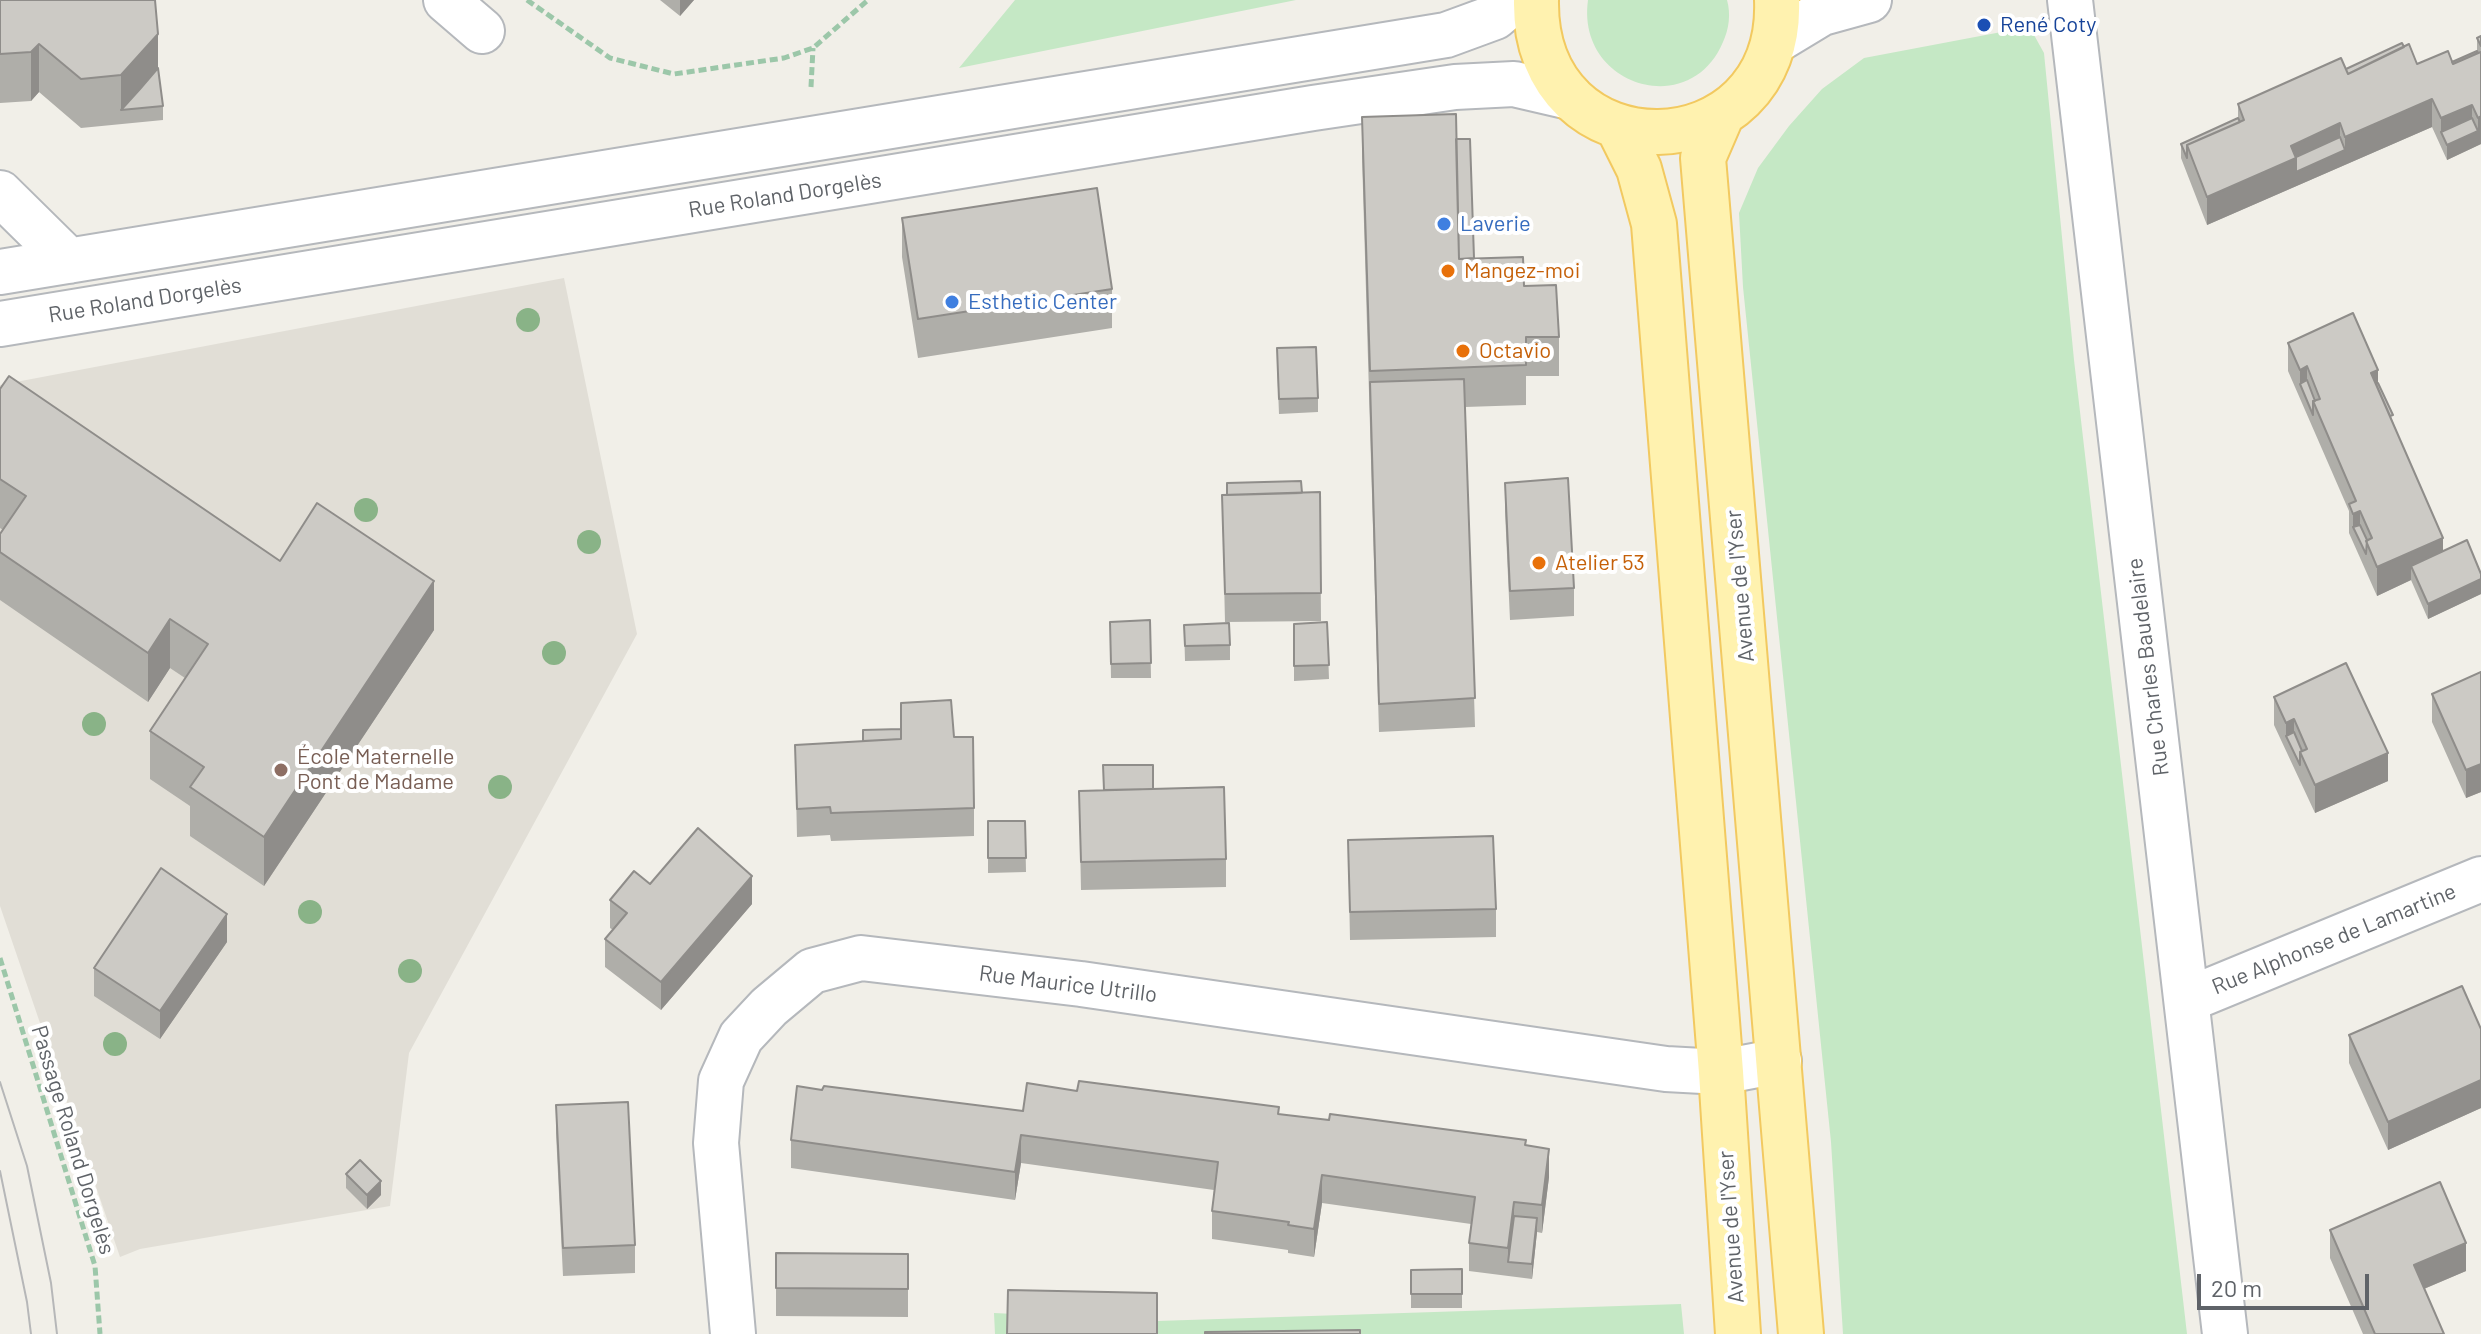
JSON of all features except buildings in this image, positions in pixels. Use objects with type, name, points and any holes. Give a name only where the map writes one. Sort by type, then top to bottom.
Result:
[{"type":"main road","points":[[1536,0],[1536,22],[1544,59],[1570,97],[1596,117],[1618,127],[1654,134],[1690,129],[1722,114],[1755,83],[1766,63],[1775,21]]},
{"type":"main road","name":"Avenue de l'Yser","points":[[1722,114],[1703,158],[1801,1334]]},
{"type":"main road","name":"Avenue de l'Yser","points":[[1618,127],[1639,169],[1654,224],[1721,1072],[1738,1334]]},
{"type":"street","points":[[446,0],[482,31]]},
{"type":"street","points":[[0,272],[1446,35],[1495,17],[1515,0]]},
{"type":"street","points":[[1775,21],[1822,13],[1869,0]]},
{"type":"street","name":"Rue Charles Baudelaire","points":[[2070,0],[2225,1334]]},
{"type":"street","name":"Rue Roland Dorgelès","points":[[0,324],[1455,87],[1514,84],[1570,97]]},
{"type":"street","points":[[0,193],[69,261]]},
{"type":"street","name":"Rue Alphonse de Lamartine","points":[[2187,1000],[2481,879]]},
{"type":"street","name":"Rue Maurice Utrillo","points":[[733,1334],[716,1143],[721,1081],[741,1037],[769,1007],[812,971],[861,958],[1081,984],[1666,1069],[1721,1072]]},
{"type":"street","points":[[1721,1072],[1779,1061]]},
{"type":"path","points":[[527,0],[610,58],[674,74],[784,58],[813,48],[868,0]]},
{"type":"path","name":"Passage Roland Dorgelès","points":[[0,958],[95,1266],[100,1334]]},
{"type":"shaded area","name":"École Maternelle Pont de Madame","points":[[564,278],[637,634],[409,1053],[390,1206],[140,1249],[120,1257],[0,906],[0,385]]},
{"type":"green space","points":[[1015,0],[1296,0],[959,68]]},
{"type":"green space","points":[[1588,0],[1727,0],[1728,27],[1723,42],[1707,66],[1686,81],[1663,86],[1639,83],[1617,72],[1599,54],[1589,30]]},
{"type":"green space","points":[[2012,30],[2034,35],[2044,53],[2074,360],[2187,1334],[1843,1334],[1831,1142],[1743,287],[1739,213],[1758,168],[1789,126],[1822,89],[1864,58]]},
{"type":"green space","points":[[1681,1304],[1684,1334],[995,1334],[994,1313],[1157,1321]]},
{"type":"tram line","points":[[0,1082],[27,1166],[51,1283],[57,1334]]},
{"type":"tram line","points":[[0,1171],[31,1334]]},
{"type":"place","name":"René Coty","points":[[1984,25]]},
{"type":"place","name":"Laverie","points":[[1444,224]]},
{"type":"place","name":"Mangez-moi","points":[[1448,271]]},
{"type":"place","name":"Esthetic Center","points":[[952,302]]},
{"type":"place","name":"Octavio","points":[[1463,351]]},
{"type":"place","name":"Atelier 53","points":[[1539,563]]},
{"type":"place","name":"École Maternelle Pont de Madame","points":[[281,770]]}]
